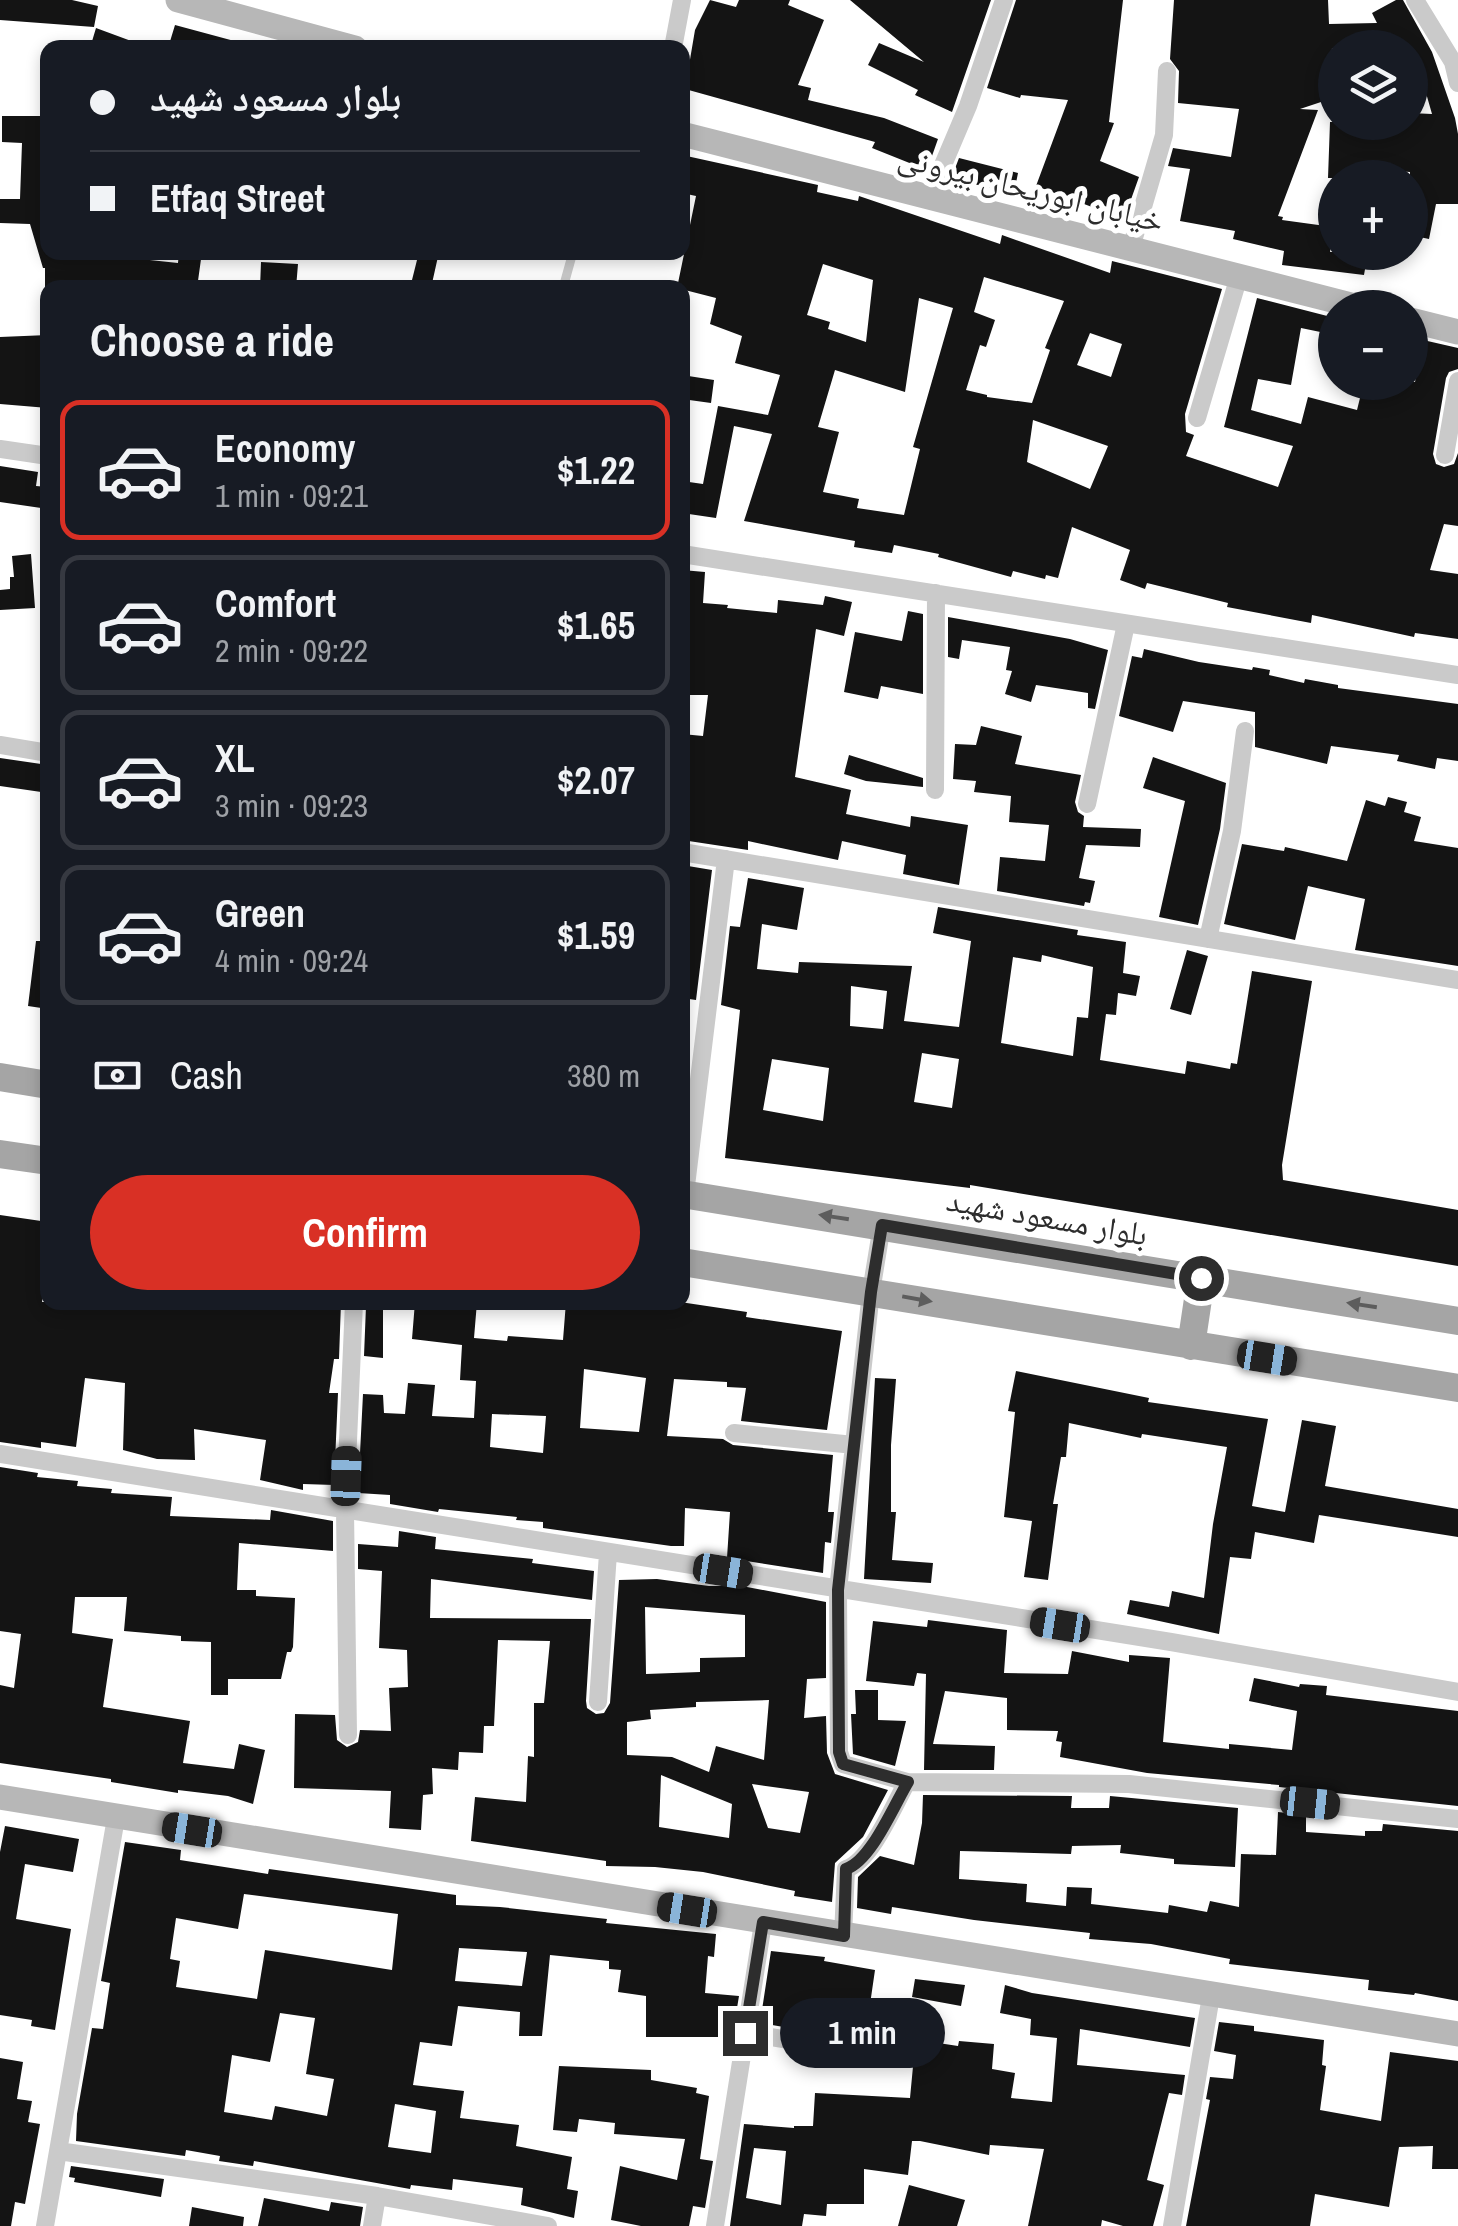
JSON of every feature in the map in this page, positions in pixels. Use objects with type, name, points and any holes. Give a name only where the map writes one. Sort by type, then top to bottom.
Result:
[{"type":"main road","points":[[0,1076],[40,1084]]},
{"type":"main road","points":[[0,1154],[40,1160]]},
{"type":"main road","name":"بلوار مسعود شهید","points":[[690,1195],[1458,1321]]},
{"type":"main road","points":[[690,1263],[1458,1388]]},
{"type":"main road","points":[[1191,1346],[1201,1278]]},
{"type":"street","points":[[178,0],[326,40]]},
{"type":"street","points":[[674,40],[682,0]]},
{"type":"street","points":[[930,198],[968,106],[1004,0]]},
{"type":"street","points":[[1415,0],[1453,62],[1458,83]]},
{"type":"street","points":[[1131,248],[1164,135],[1167,71]]},
{"type":"street","name":"خیابان ابوریحان بیرونی","points":[[690,136],[1318,297]]},
{"type":"street","points":[[1197,418],[1239,276]]},
{"type":"street","points":[[1428,324],[1458,332]]},
{"type":"street","points":[[1445,455],[1458,380]]},
{"type":"street","points":[[0,448],[40,455]]},
{"type":"street","points":[[690,555],[1458,675]]},
{"type":"street","points":[[936,594],[936,790]]},
{"type":"street","points":[[1088,804],[1126,624]]},
{"type":"street","points":[[1208,939],[1232,831],[1245,731]]},
{"type":"street","points":[[0,745],[40,752]]},
{"type":"street","points":[[690,853],[1458,980]]},
{"type":"street","points":[[690,1146],[726,859]]},
{"type":"street","points":[[882,1225],[838,1590],[839,1752],[843,1764],[908,1782],[1129,1784],[1458,1820]]},
{"type":"street","points":[[348,1735],[345,1510],[354,1310]]},
{"type":"street","points":[[734,1432],[854,1445]]},
{"type":"street","points":[[0,1454],[1458,1692]]},
{"type":"street","points":[[598,1702],[608,1553]]},
{"type":"street","points":[[844,1936],[846,1869],[856,1866],[871,1846],[908,1782]]},
{"type":"street","points":[[0,1797],[1458,2034]]},
{"type":"street","points":[[45,2226],[116,1818]]},
{"type":"street","points":[[716,2226],[763,1922]]},
{"type":"street","points":[[1172,2226],[1211,1996]]},
{"type":"street","points":[[745,2033],[814,2044]]},
{"type":"street","points":[[58,2151],[377,2196],[548,2226]]},
{"type":"street","points":[[372,2226],[377,2196]]},
{"type":"building","points":[[0,0],[72,0],[98,6],[94,27],[0,20]]},
{"type":"building","points":[[710,0],[736,7],[739,0],[790,0],[788,5],[824,20],[798,85],[811,88],[808,100],[884,118],[938,139],[927,170],[872,148],[875,142],[690,90],[695,30]]},
{"type":"building","points":[[850,0],[991,0],[952,112],[915,95],[918,90],[868,65],[879,43],[924,62]]},
{"type":"building","points":[[1016,0],[1123,0],[1109,122],[1114,123],[1100,161],[1139,177],[1124,219],[1036,186],[1068,100],[1021,95],[1020,98],[987,88]]},
{"type":"building","points":[[1174,0],[1328,0],[1329,24],[1377,23],[1372,13],[1403,0],[1420,30],[1318,30],[1318,103],[1300,109],[1318,110],[1278,216],[1282,220],[1318,225],[1318,269],[1282,265],[1284,251],[1233,239],[1235,231],[1180,221],[1190,169],[1168,166],[1173,148],[1231,157],[1239,109],[1178,103],[1179,71],[1170,59]]},
{"type":"building","points":[[175,25],[231,40],[170,40]]},
{"type":"building","points":[[96,28],[128,40],[92,40]]},
{"type":"building","points":[[1428,45],[1458,134],[1458,204],[1436,204],[1429,239],[1428,160],[1329,160],[1329,140],[1428,140],[1428,114],[1432,114],[1428,100]]},
{"type":"building","points":[[2,116],[40,116],[40,258],[30,224],[0,223],[0,199],[20,199],[22,143],[2,142]]},
{"type":"building","points":[[690,157],[818,185],[817,192],[858,201],[859,196],[1000,244],[1002,235],[1110,273],[1112,261],[1222,289],[1185,414],[1186,432],[1194,435],[1186,456],[1278,487],[1293,446],[1224,427],[1257,298],[1318,314],[1318,332],[1301,328],[1291,385],[1258,379],[1251,410],[1301,424],[1308,397],[1357,410],[1360,400],[1428,400],[1428,341],[1458,348],[1458,369],[1446,378],[1433,454],[1436,464],[1444,467],[1454,464],[1458,453],[1458,526],[1444,524],[1430,570],[1458,574],[1458,639],[1415,633],[1414,637],[1312,615],[1311,623],[1227,607],[1228,603],[1147,583],[1145,589],[1120,580],[1130,550],[1072,527],[1058,578],[1046,575],[1045,579],[1013,571],[1011,577],[938,557],[939,554],[894,545],[892,553],[854,547],[855,541],[744,521],[772,434],[734,426],[716,518],[690,514],[690,482],[703,484],[718,406],[768,415],[780,375],[735,363],[742,336],[710,324],[716,298],[690,291],[690,280],[679,280],[683,260],[690,260],[690,225],[696,196],[690,195]],"holes":[[[823,264],[873,280],[866,342],[828,329],[830,322],[807,315]],[[984,277],[1064,301],[1045,348],[1050,350],[1032,403],[966,390],[980,345],[986,347],[995,320],[974,312]],[[919,298],[953,308],[913,447],[920,449],[904,515],[857,508],[859,499],[823,492],[839,432],[818,427],[835,370],[905,392]],[[1090,333],[1122,344],[1111,377],[1077,365]],[[1033,420],[1108,446],[1090,489],[1027,462]]]},
{"type":"building","points":[[959,158],[1018,173],[1014,193],[951,179]]},
{"type":"building","points":[[41,260],[201,260],[198,280],[45,280]]},
{"type":"building","points":[[417,260],[437,260],[433,280],[412,280]]},
{"type":"building","points":[[261,262],[298,264],[297,280],[260,280]]},
{"type":"building","points":[[1323,270],[1365,270],[1364,275]]},
{"type":"building","points":[[40,335],[40,407],[0,404],[0,337]]},
{"type":"building","points":[[690,376],[714,380],[711,403],[690,400]]},
{"type":"building","points":[[0,466],[38,472],[40,508],[0,502]]},
{"type":"building","points":[[31,554],[35,608],[0,610],[0,590],[10,589],[10,577],[14,577],[12,556]]},
{"type":"building","points":[[690,571],[705,572],[703,603],[728,605],[727,608],[777,613],[778,600],[823,605],[825,596],[852,602],[844,636],[816,629],[795,777],[851,790],[846,814],[910,827],[911,816],[968,825],[959,885],[903,874],[906,855],[842,841],[838,860],[748,841],[748,850],[690,841],[690,735],[703,736],[708,695],[690,695]]},
{"type":"building","points":[[908,611],[923,614],[923,694],[881,686],[878,699],[844,692],[855,632],[902,641]]},
{"type":"building","points":[[948,617],[1070,639],[1108,650],[1095,709],[1088,708],[1088,693],[1036,685],[1031,702],[1005,694],[1012,671],[1006,670],[1010,647],[962,640],[959,659],[948,657]]},
{"type":"building","points":[[1144,649],[1199,662],[1270,670],[1269,675],[1304,683],[1305,679],[1338,688],[1458,704],[1458,761],[1437,758],[1435,769],[1397,761],[1399,755],[1331,746],[1327,764],[1255,747],[1255,712],[1183,701],[1173,732],[1119,716],[1132,656],[1142,658]]},
{"type":"building","points":[[981,726],[1022,736],[1015,764],[1081,775],[1075,802],[1084,816],[1083,827],[1141,829],[1140,847],[1086,845],[1079,878],[1095,881],[1090,903],[1085,902],[1084,906],[997,891],[1000,857],[1045,861],[1049,825],[1009,822],[1011,796],[974,792],[976,781],[953,779],[955,744],[976,745]]},
{"type":"building","points":[[849,755],[923,778],[923,787],[866,781],[844,774]]},
{"type":"building","points":[[1153,757],[1226,783],[1220,829],[1198,925],[1159,917],[1185,801],[1143,788]]},
{"type":"building","points":[[0,758],[40,764],[40,792],[0,786]]},
{"type":"building","points":[[1388,797],[1407,802],[1404,812],[1421,817],[1414,841],[1458,848],[1458,966],[1355,950],[1365,899],[1308,886],[1295,940],[1224,924],[1242,844],[1284,851],[1285,847],[1347,861],[1366,800],[1385,806]]},
{"type":"building","points":[[690,866],[712,870],[696,1000],[690,999]]},
{"type":"building","points":[[748,878],[804,888],[797,930],[762,924],[757,969],[798,973],[799,962],[912,966],[904,1021],[959,1027],[971,941],[933,933],[938,907],[1078,930],[1077,935],[1126,942],[1123,973],[1140,976],[1136,996],[1118,993],[1116,1015],[1106,1014],[1100,1060],[1185,1074],[1187,1061],[1230,1069],[1231,1063],[1237,1064],[1252,971],[1312,981],[1282,1165],[1283,1180],[1458,1210],[1458,1266],[970,1185],[725,1158],[740,1010],[721,1005],[730,926],[740,927]],"holes":[[[1042,955],[1093,967],[1088,1018],[1077,1017],[1073,1056],[1001,1043],[1013,957],[1041,962]],[[851,986],[887,991],[883,1029],[850,1026]],[[922,1053],[959,1059],[952,1108],[914,1102]],[[772,1059],[829,1068],[823,1121],[763,1110]]]},
{"type":"building","points":[[36,941],[40,941],[40,1008],[28,1006]]},
{"type":"building","points":[[1187,950],[1208,956],[1191,1015],[1170,1009]]},
{"type":"building","points":[[0,1215],[40,1221],[40,1310],[341,1310],[339,1359],[334,1359],[329,1393],[338,1393],[334,1485],[303,1484],[303,1490],[260,1480],[266,1440],[194,1429],[195,1460],[157,1459],[123,1450],[125,1383],[85,1378],[76,1447],[41,1442],[41,1448],[0,1442]]},
{"type":"building","points":[[690,1303],[747,1312],[746,1317],[842,1331],[827,1430],[741,1421],[746,1388],[727,1387],[727,1382],[674,1379],[667,1436],[723,1439],[733,1445],[833,1455],[828,1512],[834,1512],[831,1543],[825,1542],[823,1573],[727,1558],[730,1512],[685,1508],[684,1546],[671,1546],[543,1528],[543,1522],[516,1520],[517,1517],[439,1509],[438,1512],[390,1504],[390,1495],[358,1493],[363,1394],[383,1395],[384,1413],[405,1414],[408,1383],[435,1385],[432,1416],[474,1418],[476,1381],[460,1380],[462,1345],[412,1339],[414,1310],[476,1310],[474,1338],[507,1341],[508,1336],[563,1340],[565,1310],[690,1310]],"holes":[[[584,1369],[646,1378],[639,1432],[580,1428]],[[492,1414],[546,1416],[543,1453],[490,1447]]]},
{"type":"building","points":[[366,1310],[383,1310],[383,1358],[364,1356]]},
{"type":"building","points":[[1016,1371],[1149,1398],[1148,1402],[1268,1419],[1252,1506],[1285,1512],[1302,1420],[1336,1426],[1325,1486],[1458,1509],[1458,1537],[1319,1515],[1314,1543],[1255,1532],[1251,1559],[1230,1557],[1219,1634],[1127,1614],[1130,1600],[1169,1607],[1172,1591],[1204,1598],[1227,1447],[1142,1434],[1141,1438],[1069,1423],[1066,1457],[1061,1457],[1053,1504],[1058,1504],[1048,1580],[1024,1577],[1032,1521],[1004,1517],[1015,1412],[1008,1411]]},
{"type":"building","points":[[875,1378],[896,1379],[891,1445],[891,1512],[896,1512],[892,1560],[933,1563],[931,1583],[864,1579]]},
{"type":"building","points":[[0,1467],[38,1473],[37,1477],[78,1481],[77,1486],[112,1489],[111,1493],[172,1497],[170,1516],[270,1520],[271,1510],[333,1521],[333,1551],[239,1543],[237,1590],[256,1590],[256,1596],[295,1598],[293,1647],[287,1652],[281,1679],[228,1679],[228,1695],[211,1695],[211,1642],[124,1631],[127,1597],[75,1597],[72,1633],[113,1639],[103,1707],[190,1721],[183,1763],[234,1769],[239,1744],[265,1750],[253,1804],[228,1796],[178,1793],[0,1763],[0,1685],[14,1688],[21,1634],[0,1631]]},
{"type":"building","points":[[399,1531],[436,1537],[435,1549],[533,1559],[532,1563],[594,1571],[592,1600],[431,1579],[430,1618],[591,1619],[586,1701],[587,1708],[596,1714],[604,1713],[610,1703],[619,1580],[657,1579],[709,1586],[726,1583],[826,1602],[826,1678],[807,1679],[804,1718],[826,1716],[827,1753],[835,1774],[888,1790],[863,1837],[835,1863],[832,1902],[703,1872],[606,1866],[606,1861],[471,1841],[475,1797],[526,1802],[528,1756],[534,1757],[534,1703],[544,1703],[550,1641],[498,1640],[494,1726],[484,1726],[483,1753],[459,1752],[458,1770],[432,1768],[433,1794],[423,1795],[421,1830],[389,1828],[391,1791],[294,1788],[295,1714],[335,1715],[337,1740],[347,1747],[358,1742],[360,1730],[391,1731],[389,1688],[408,1687],[407,1650],[379,1648],[382,1571],[358,1569],[358,1544],[398,1547]],"holes":[[[645,1607],[745,1615],[745,1657],[700,1658],[700,1672],[646,1674]],[[769,1700],[764,1760],[716,1746],[709,1772],[672,1757],[627,1755],[627,1722],[651,1719],[650,1710],[696,1707],[696,1702]],[[661,1775],[732,1804],[729,1838],[659,1827]],[[752,1784],[809,1792],[800,1833],[768,1828]]]},
{"type":"building","points":[[928,1620],[1007,1630],[1004,1673],[1068,1674],[1072,1651],[1129,1662],[1129,1655],[1170,1658],[1163,1742],[1292,1750],[1297,1711],[1249,1701],[1254,1678],[1299,1687],[1327,1686],[1326,1695],[1458,1711],[1458,1806],[1147,1773],[1060,1757],[1062,1742],[1056,1741],[1058,1731],[1007,1730],[1007,1698],[945,1691],[933,1744],[995,1746],[994,1770],[924,1770],[926,1674],[917,1673],[914,1686],[866,1681],[873,1621],[927,1627]]},
{"type":"building","points":[[855,1690],[878,1690],[878,1720],[906,1721],[895,1766],[853,1754],[851,1714],[856,1714]]},
{"type":"building","points":[[923,1795],[1072,1796],[1071,1808],[1109,1808],[1110,1796],[1238,1808],[1235,1867],[1174,1864],[1174,1859],[1120,1853],[1121,1845],[1072,1846],[1071,1854],[960,1851],[959,1879],[1027,1884],[1026,1902],[1066,1906],[1067,1887],[1092,1888],[1091,1904],[1168,1913],[1169,1905],[1207,1912],[1210,1901],[1239,1907],[1241,1854],[1276,1855],[1278,1812],[1306,1815],[1306,1832],[1365,1836],[1365,1831],[1382,1831],[1383,1824],[1458,1831],[1458,2001],[1368,1990],[1369,1980],[1229,1964],[1230,1959],[1151,1944],[1089,1939],[1090,1933],[892,1907],[891,1914],[857,1908],[858,1877],[880,1856],[914,1865]]},
{"type":"building","points":[[5,1826],[79,1839],[73,1872],[25,1864],[16,1919],[71,1929],[55,2030],[31,2026],[32,2020],[0,2015],[0,1852]]},
{"type":"building","points":[[125,1842],[181,1850],[180,1860],[456,1895],[456,1905],[716,1934],[714,1957],[708,1956],[705,1993],[739,1996],[734,2026],[725,2027],[723,2037],[646,2037],[646,1996],[618,1992],[621,1970],[609,1969],[609,1961],[550,1955],[542,2036],[519,2036],[520,2012],[458,2006],[452,2046],[420,2042],[413,2085],[464,2091],[460,2118],[519,2125],[516,2146],[572,2157],[567,2189],[578,2191],[574,2218],[521,2205],[523,2188],[453,2179],[452,2190],[411,2185],[410,2189],[254,2161],[253,2166],[219,2161],[220,2156],[186,2150],[185,2156],[76,2141],[92,2028],[103,2029],[110,1983],[101,1981]],"holes":[[[244,1894],[398,1914],[392,1970],[265,1950],[257,1999],[176,1987],[180,1961],[170,1959],[176,1918],[238,1929]],[[459,1948],[527,1952],[522,1986],[455,1981]],[[280,2013],[315,2018],[306,2074],[334,2079],[327,2116],[275,2106],[272,2120],[224,2112],[232,2055],[270,2062]],[[395,2104],[436,2111],[431,2153],[388,2147]]]},
{"type":"building","points":[[771,1951],[825,1957],[824,1961],[875,1970],[866,2032],[958,2046],[959,2041],[994,2044],[992,2069],[1015,2073],[1011,2098],[1052,2102],[1057,2038],[1030,2035],[1031,2019],[1000,2013],[1005,1985],[1032,1993],[1195,2018],[1190,2047],[1080,2029],[1077,2065],[1185,2075],[1182,2095],[1169,2093],[1147,2180],[1164,2185],[1153,2226],[1123,2226],[1102,2220],[1101,2226],[1028,2226],[1044,2149],[990,2145],[989,2155],[912,2141],[908,2175],[864,2169],[864,2204],[827,2204],[826,2216],[804,2214],[802,2226],[730,2226],[744,2124],[813,2126],[815,2093],[910,2098],[914,2056],[826,2046],[824,2034],[760,2023]],"holes":[[[754,2148],[786,2151],[781,2205],[746,2198]]]},
{"type":"building","points":[[915,1979],[965,1985],[961,2006],[912,1997]]},
{"type":"building","points":[[1219,2022],[1324,2040],[1322,2065],[1326,2066],[1320,2110],[1381,2121],[1390,2052],[1458,2061],[1458,2169],[1432,2169],[1433,2146],[1399,2147],[1389,2207],[1315,2194],[1310,2226],[1186,2226],[1210,2100],[1206,2099],[1210,2077],[1233,2079],[1236,2055],[1214,2051]]},
{"type":"building","points":[[0,2058],[23,2062],[17,2099],[32,2101],[28,2122],[40,2124],[25,2204],[15,2202],[11,2226],[0,2226]]},
{"type":"building","points":[[559,2066],[651,2070],[651,2080],[697,2088],[696,2093],[709,2096],[700,2159],[713,2161],[705,2208],[693,2206],[689,2226],[641,2226],[611,2220],[620,2166],[677,2180],[685,2139],[614,2134],[615,2123],[579,2119],[577,2132],[553,2130]]},
{"type":"building","points":[[71,2166],[164,2179],[161,2197],[74,2182],[75,2178],[69,2177]]},
{"type":"building","points":[[909,2185],[965,2200],[957,2226],[898,2226]]},
{"type":"building","points":[[264,2198],[329,2211],[331,2202],[363,2207],[360,2226],[258,2226]]},
{"type":"building","points":[[192,2207],[244,2217],[243,2226],[189,2226]]},
{"type":"route","points":[[745,2033],[763,1922],[844,1936],[846,1869],[856,1866],[871,1846],[908,1782],[843,1764],[839,1752],[838,1590],[882,1225],[1201,1278]]}]
